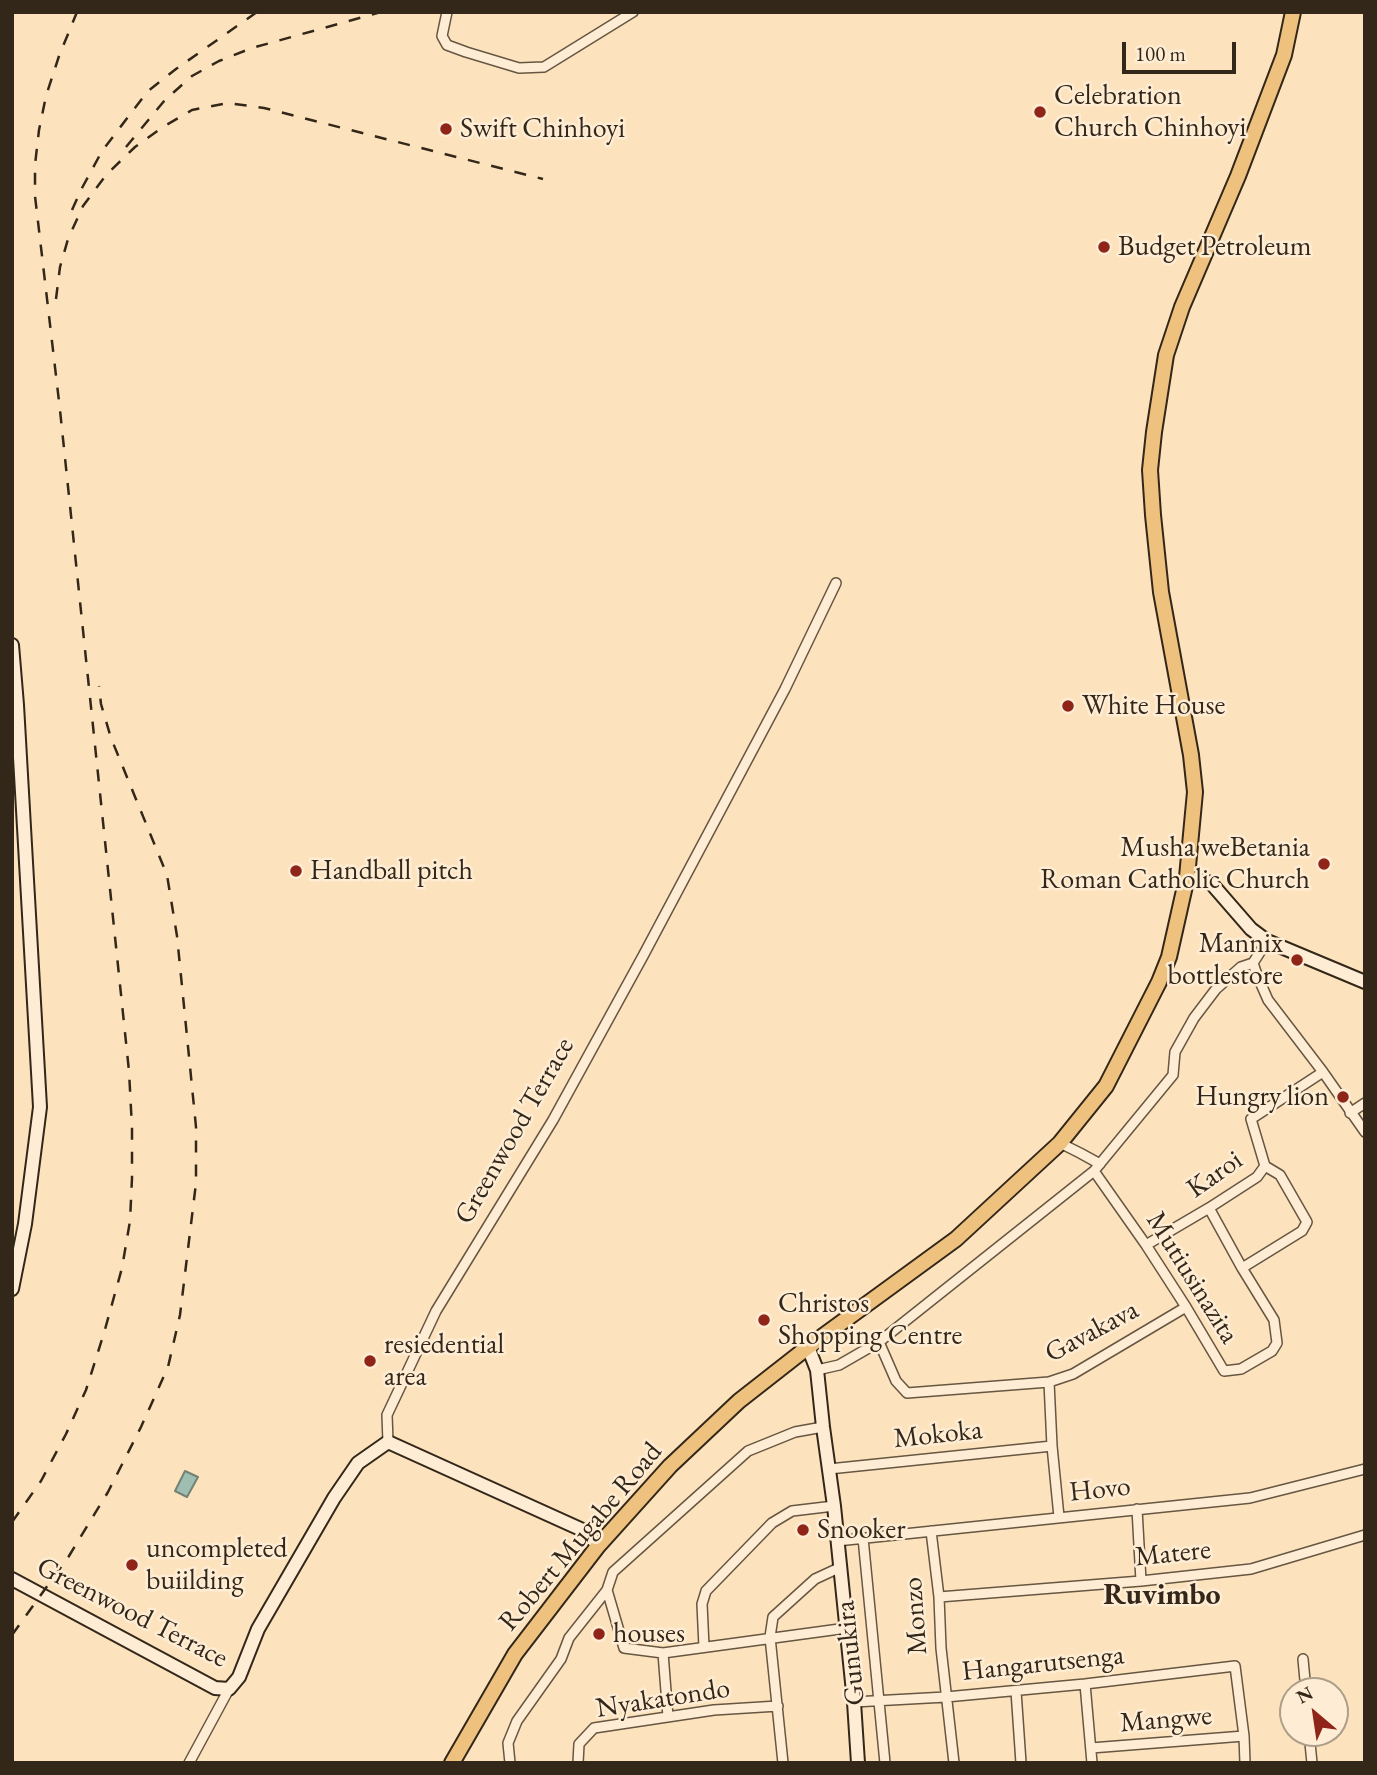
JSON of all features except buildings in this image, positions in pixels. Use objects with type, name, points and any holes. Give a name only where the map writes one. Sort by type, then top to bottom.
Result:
[{"type":"main road","name":"Robert Mugabe Road","points":[[452,1763],[515,1654],[598,1546],[670,1466],[739,1401],[956,1239],[1060,1143],[1107,1086],[1158,982],[1169,957],[1187,877],[1195,792],[1191,755],[1161,592],[1150,470],[1154,432],[1166,355],[1182,307],[1238,176],[1280,67],[1293,12]]},
{"type":"street","points":[[447,12],[442,36],[447,45],[519,68],[544,66],[633,12]]},
{"type":"street","name":"Greenwood Terrace","points":[[189,1763],[229,1689],[239,1677],[258,1629],[334,1498],[358,1462],[388,1442],[387,1415],[436,1311],[579,1073],[785,688],[836,583]]},
{"type":"street","points":[[12,645],[40,1107],[19,1223],[12,1289]]},
{"type":"street","points":[[1187,877],[1211,883],[1251,929],[1267,942],[1365,982]]},
{"type":"street","points":[[817,1370],[839,1365],[879,1342],[1097,1167],[1172,1075],[1175,1052],[1201,1008],[1216,989],[1241,967],[1253,963],[1267,942]]},
{"type":"street","points":[[1253,963],[1268,1000],[1365,1132]]},
{"type":"street","name":"Karoi","points":[[1146,1245],[1257,1177],[1265,1166],[1251,1119],[1323,1072]]},
{"type":"street","points":[[1350,1113],[1365,1103]]},
{"type":"street","points":[[1060,1143],[1080,1153],[1097,1167]]},
{"type":"street","points":[[1242,1268],[1302,1231],[1307,1222],[1280,1175],[1265,1166]]},
{"type":"street","name":"Mutiusinazita","points":[[1097,1167],[1224,1371],[1241,1369],[1272,1351],[1277,1343],[1273,1320],[1209,1208]]},
{"type":"street","name":"Gavakava","points":[[879,1342],[896,1381],[906,1393],[1049,1381],[1073,1374],[1186,1307]]},
{"type":"street","points":[[808,1347],[817,1370],[834,1506],[858,1763]]},
{"type":"street","points":[[1049,1381],[1059,1517]]},
{"type":"street","points":[[510,1763],[509,1743],[517,1721],[561,1660],[569,1638],[607,1590],[613,1572],[748,1451],[795,1432],[823,1427]]},
{"type":"street","points":[[388,1442],[587,1532],[598,1546]]},
{"type":"street","name":"Mokoka","points":[[829,1469],[1052,1446]]},
{"type":"street","name":"Hovo","points":[[837,1541],[1250,1498],[1364,1473]]},
{"type":"street","points":[[704,1647],[702,1604],[706,1591],[772,1523],[792,1511],[834,1506]]},
{"type":"street","points":[[1137,1509],[1141,1581]]},
{"type":"street","name":"Monzo","points":[[931,1531],[954,1763]]},
{"type":"street","name":"Matere","points":[[939,1597],[1141,1581],[1251,1569],[1365,1535]]},
{"type":"street","name":"Gunukira","points":[[863,1538],[885,1763]]},
{"type":"street","points":[[783,1763],[770,1637],[773,1617],[815,1578],[841,1567]]},
{"type":"street","name":"Greenwood Terrace","points":[[12,1579],[215,1688],[229,1689]]},
{"type":"street","points":[[607,1590],[624,1648],[663,1653],[847,1628]]},
{"type":"street","points":[[663,1653],[668,1717]]},
{"type":"street","points":[[1303,1659],[1305,1677]]},
{"type":"street","name":"Hangarutsenga","points":[[854,1702],[1016,1691],[1235,1666],[1244,1736]]},
{"type":"street","points":[[1085,1684],[1092,1763]]},
{"type":"street","points":[[1016,1691],[1021,1763]]},
{"type":"street","name":"Nyakatondo","points":[[578,1763],[579,1744],[594,1728],[714,1710],[778,1706]]},
{"type":"street","points":[[1244,1736],[1245,1763]]},
{"type":"street","name":"Mangwe","points":[[1091,1748],[1244,1736]]},
{"type":"shaded area","points":[[185,1471],[198,1477],[187,1497],[175,1491]]},
{"type":"railway","points":[[12,1522],[41,1481],[86,1390],[122,1268],[130,1221],[132,1178],[129,1071],[35,196],[35,165],[46,96],[77,12]]},
{"type":"railway","points":[[72,210],[102,151],[148,91],[257,12]]},
{"type":"railway","points":[[126,147],[165,100],[192,76],[219,61],[252,48],[381,12]]},
{"type":"railway","points":[[56,299],[60,267],[68,239],[83,206],[106,175],[135,147],[192,110],[228,103],[264,108],[543,179]]},
{"type":"railway","points":[[12,1635],[69,1556],[108,1492],[168,1367],[180,1315],[196,1183],[196,1127],[177,936],[167,875],[111,738],[99,686]]},
{"type":"place","name":"Celebration Church Chinhoyi","points":[[1040,112]]},
{"type":"place","name":"Swift Chinhoyi","points":[[446,129]]},
{"type":"place","name":"Budget Petroleum","points":[[1104,247]]},
{"type":"place","name":"White House","points":[[1068,706]]},
{"type":"place","name":"Musha weBetania Roman Catholic Church","points":[[1324,864]]},
{"type":"place","name":"Handball pitch","points":[[296,871]]},
{"type":"place","name":"Mannix bottlestore","points":[[1297,960]]},
{"type":"place","name":"Hungry lion","points":[[1343,1097]]},
{"type":"place","name":"Christos Shopping Centre","points":[[764,1320]]},
{"type":"place","name":"resiedential area","points":[[370,1361]]},
{"type":"place","name":"Snooker","points":[[803,1530]]},
{"type":"place","name":"uncompleted buiilding","points":[[132,1565]]},
{"type":"place","name":"houses","points":[[599,1634]]},
{"type":"district","name":"Ruvimbo","points":[[1162,1596]]}]
